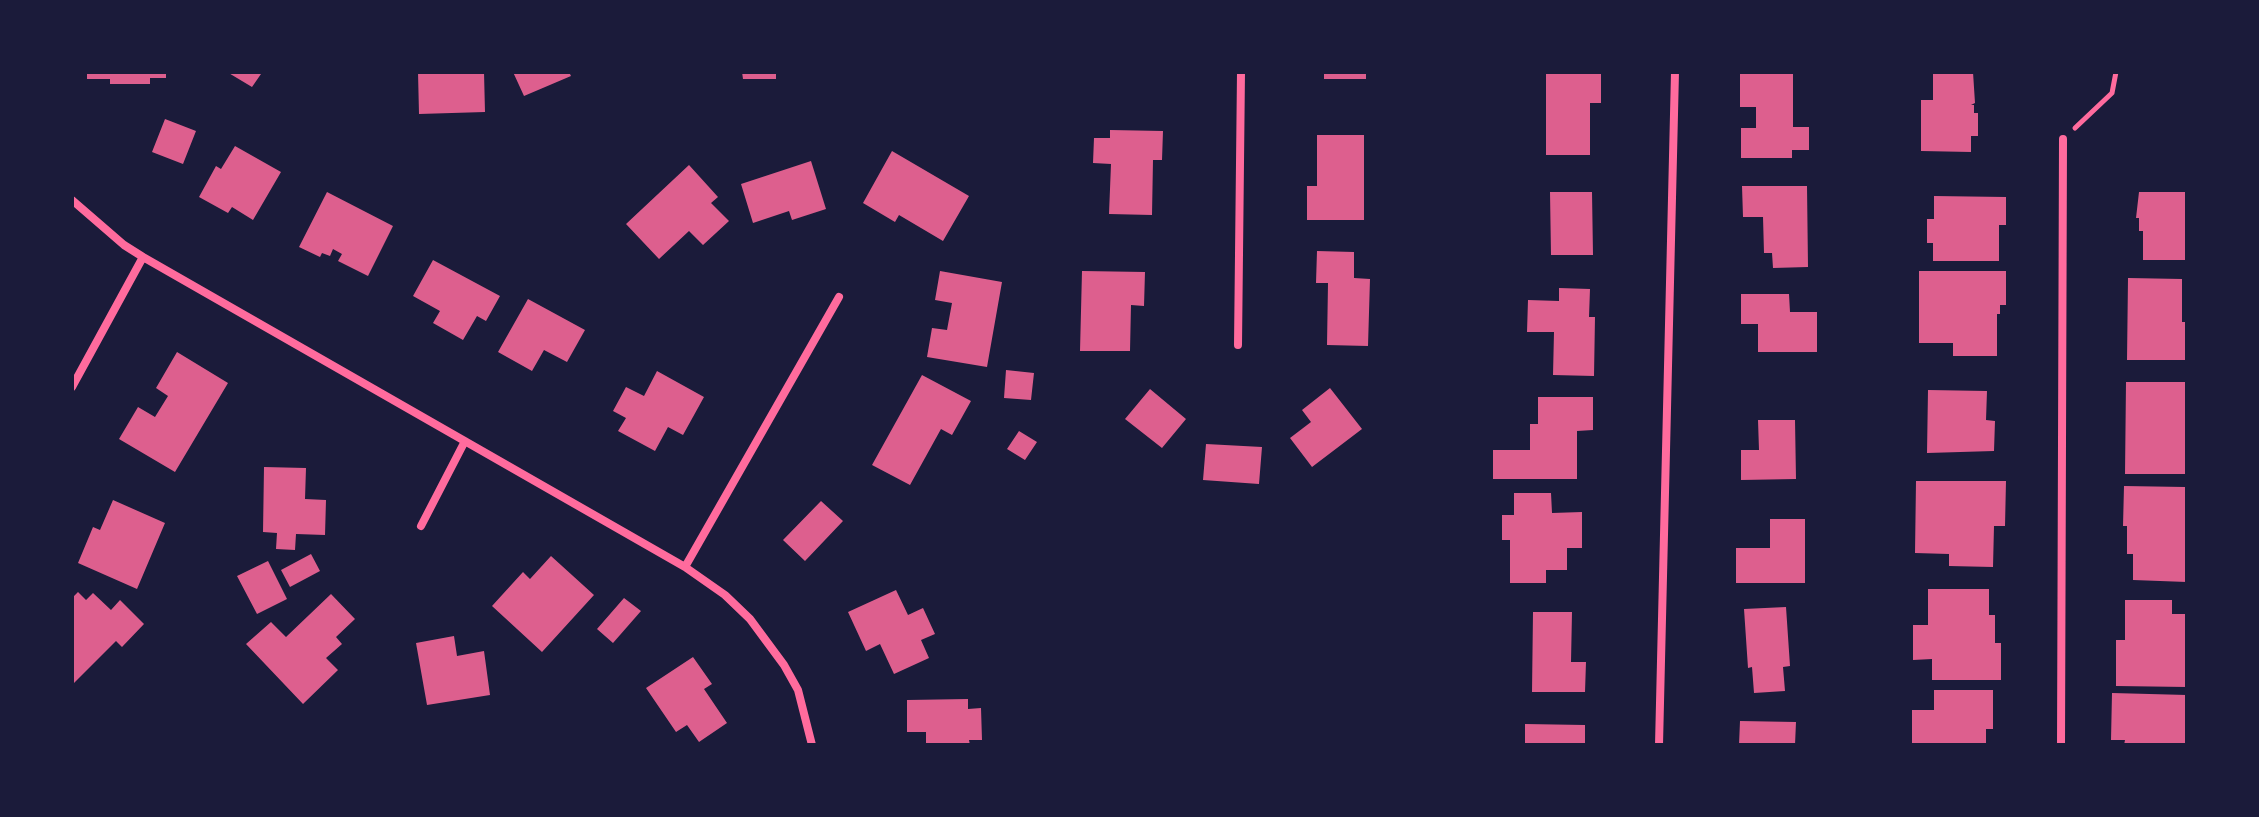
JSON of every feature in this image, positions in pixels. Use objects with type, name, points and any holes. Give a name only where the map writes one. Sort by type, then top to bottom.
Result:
[{"type":"street","points":[[1238,345],[1241,72]]},
{"type":"street","points":[[1659,745],[1675,72]]},
{"type":"street","points":[[2061,745],[2063,139]]},
{"type":"street","points":[[72,200],[143,257],[685,567],[725,595],[750,619],[784,665],[798,690],[812,745]]},
{"type":"street","points":[[72,387],[143,257]]},
{"type":"street","points":[[685,567],[839,297]]},
{"type":"street","points":[[421,526],[465,441]]},
{"type":"path","points":[[2063,139],[2107,101],[2112,93],[2116,72]]},
{"type":"building","points":[[87,72],[166,72],[166,78],[150,78],[150,84],[110,84],[110,79],[87,79]]},
{"type":"building","points":[[227,72],[258,72],[261,74],[252,87]]},
{"type":"building","points":[[418,72],[484,72],[485,112],[419,114]]},
{"type":"building","points":[[513,72],[569,72],[571,76],[524,96]]},
{"type":"building","points":[[742,72],[776,72],[776,79],[743,79]]},
{"type":"building","points":[[1324,72],[1366,72],[1366,79],[1324,79]]},
{"type":"building","points":[[1546,72],[1601,72],[1601,103],[1590,103],[1590,155],[1546,155]]},
{"type":"building","points":[[1740,72],[1793,72],[1793,127],[1809,127],[1809,150],[1792,150],[1792,158],[1741,158],[1741,128],[1756,128],[1756,107],[1740,107]]},
{"type":"building","points":[[1933,72],[1973,72],[1975,103],[1971,105],[1974,105],[1974,113],[1978,113],[1978,136],[1971,136],[1971,152],[1921,151],[1921,100],[1933,100]]},
{"type":"building","points":[[165,119],[196,131],[183,164],[152,152]]},
{"type":"building","points":[[1110,130],[1163,131],[1162,160],[1153,160],[1152,215],[1109,214],[1111,164],[1093,163],[1094,138],[1110,138]]},
{"type":"building","points":[[1317,135],[1364,135],[1364,220],[1307,220],[1307,186],[1317,186]]},
{"type":"building","points":[[235,146],[281,172],[253,220],[232,207],[228,213],[199,197],[216,166],[221,169]]},
{"type":"building","points":[[892,151],[969,196],[943,241],[899,215],[895,222],[863,203]]},
{"type":"building","points":[[811,161],[826,209],[792,220],[789,211],[753,223],[741,184]]},
{"type":"building","points":[[689,165],[718,197],[711,203],[729,221],[703,245],[689,231],[659,259],[626,224]]},
{"type":"building","points":[[1742,186],[1807,186],[1808,267],[1773,268],[1772,253],[1764,253],[1763,217],[1743,217]]},
{"type":"building","points":[[327,192],[393,226],[368,276],[338,261],[342,254],[333,249],[330,256],[322,253],[320,257],[299,247]]},
{"type":"building","points":[[1550,192],[1592,192],[1593,255],[1551,255]]},
{"type":"building","points":[[2139,192],[2187,192],[2187,260],[2143,260],[2143,231],[2139,231],[2139,218],[2136,218]]},
{"type":"building","points":[[1934,196],[2006,197],[2006,225],[1999,225],[1999,261],[1933,261],[1933,243],[1927,243],[1927,219],[1934,219]]},
{"type":"building","points":[[1317,251],[1354,252],[1354,278],[1370,279],[1368,346],[1327,345],[1328,283],[1316,283]]},
{"type":"building","points":[[433,260],[500,296],[486,321],[477,316],[463,340],[433,323],[440,311],[413,296]]},
{"type":"building","points":[[940,271],[1002,282],[987,367],[927,357],[932,328],[947,330],[952,303],[935,300]]},
{"type":"building","points":[[1082,271],[1145,272],[1144,306],[1131,305],[1130,351],[1080,351]]},
{"type":"building","points":[[1919,271],[2006,271],[2006,305],[2000,305],[2000,314],[1997,314],[1997,356],[1953,356],[1953,343],[1919,343]]},
{"type":"building","points":[[2128,278],[2182,279],[2182,322],[2187,322],[2187,360],[2127,360]]},
{"type":"building","points":[[1559,288],[1590,289],[1589,317],[1595,317],[1594,376],[1553,375],[1554,332],[1527,332],[1528,300],[1559,301]]},
{"type":"building","points":[[1741,294],[1789,294],[1790,312],[1817,312],[1817,352],[1758,352],[1758,324],[1741,324]]},
{"type":"building","points":[[528,299],[585,330],[567,362],[544,350],[532,371],[498,352]]},
{"type":"building","points":[[177,352],[228,383],[175,472],[119,439],[138,407],[155,417],[168,396],[156,388]]},
{"type":"building","points":[[1006,370],[1034,373],[1031,400],[1004,398]]},
{"type":"building","points":[[657,371],[704,397],[683,435],[668,427],[655,451],[618,431],[626,418],[613,411],[626,387],[644,396]]},
{"type":"building","points":[[922,375],[971,401],[952,435],[941,429],[910,485],[872,465]]},
{"type":"building","points":[[2126,382],[2187,382],[2187,474],[2125,474]]},
{"type":"building","points":[[1330,388],[1362,429],[1312,467],[1290,438],[1311,422],[1302,410]]},
{"type":"building","points":[[1150,389],[1186,419],[1162,448],[1125,419]]},
{"type":"building","points":[[1928,390],[1987,391],[1986,420],[1995,421],[1994,451],[1927,453]]},
{"type":"building","points":[[1538,397],[1593,397],[1593,430],[1577,431],[1577,479],[1493,479],[1493,450],[1530,450],[1530,424],[1538,424]]},
{"type":"building","points":[[1758,420],[1795,420],[1796,479],[1741,480],[1741,450],[1759,450]]},
{"type":"building","points":[[1019,431],[1037,442],[1025,460],[1007,449]]},
{"type":"building","points":[[1206,444],[1262,447],[1259,484],[1203,480]]},
{"type":"building","points":[[264,467],[306,468],[305,499],[326,500],[325,535],[296,534],[295,550],[276,549],[277,533],[263,532]]},
{"type":"building","points":[[1916,481],[2006,481],[2005,526],[1994,526],[1993,567],[1949,566],[1949,554],[1915,553]]},
{"type":"building","points":[[2124,486],[2185,487],[2187,582],[2133,580],[2133,554],[2127,554],[2127,526],[2123,526]]},
{"type":"building","points":[[1514,493],[1551,493],[1552,513],[1582,512],[1582,548],[1567,548],[1567,570],[1546,570],[1546,583],[1510,583],[1510,540],[1502,540],[1502,515],[1514,515]]},
{"type":"building","points":[[113,500],[165,523],[137,589],[78,563],[93,527],[100,530]]},
{"type":"building","points":[[821,501],[843,521],[805,561],[783,540]]},
{"type":"building","points":[[1770,519],[1805,519],[1805,583],[1736,583],[1736,548],[1770,548]]},
{"type":"building","points":[[311,554],[320,571],[290,587],[281,570]]},
{"type":"building","points":[[551,556],[594,595],[542,652],[492,606],[523,572],[530,579]]},
{"type":"building","points":[[268,561],[287,599],[257,614],[237,576]]},
{"type":"building","points":[[1928,589],[1989,589],[1989,615],[1995,615],[1995,643],[2001,643],[2001,680],[1932,680],[1932,659],[1913,660],[1913,625],[1928,625]]},
{"type":"building","points":[[896,590],[908,615],[923,608],[935,634],[921,640],[929,658],[894,674],[880,644],[866,651],[848,612]]},
{"type":"building","points":[[78,592],[86,600],[93,593],[111,610],[120,600],[144,624],[122,647],[116,641],[72,685],[72,598]]},
{"type":"building","points":[[331,594],[355,619],[336,637],[342,644],[326,658],[338,670],[303,704],[246,644],[271,622],[286,637]]},
{"type":"building","points":[[624,598],[641,611],[613,643],[597,629]]},
{"type":"building","points":[[2125,600],[2172,600],[2172,614],[2187,614],[2187,687],[2116,686],[2116,640],[2125,640]]},
{"type":"building","points":[[1786,607],[1790,666],[1783,667],[1785,691],[1754,693],[1752,667],[1748,668],[1744,609]]},
{"type":"building","points":[[1533,612],[1572,612],[1571,662],[1586,662],[1585,692],[1532,692]]},
{"type":"building","points":[[454,636],[457,656],[484,651],[490,695],[427,705],[416,643]]},
{"type":"building","points":[[693,657],[712,684],[704,689],[727,723],[699,742],[687,725],[676,732],[646,688]]},
{"type":"building","points":[[1934,690],[1993,690],[1993,729],[1986,729],[1986,745],[1912,745],[1912,710],[1934,710]]},
{"type":"building","points":[[2112,693],[2187,695],[2187,745],[2124,745],[2125,740],[2111,740]]},
{"type":"building","points":[[968,699],[968,709],[981,708],[982,740],[969,740],[970,745],[926,745],[926,732],[907,732],[907,700]]},
{"type":"building","points":[[1740,721],[1796,722],[1795,745],[1739,745]]},
{"type":"building","points":[[1525,724],[1585,725],[1585,745],[1525,745]]}]
